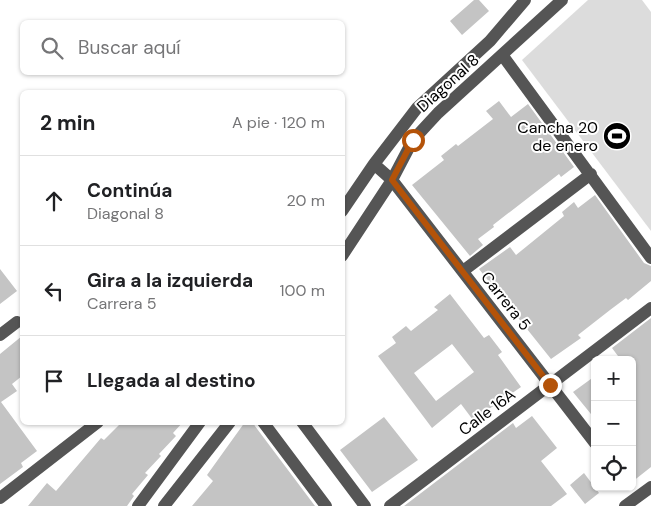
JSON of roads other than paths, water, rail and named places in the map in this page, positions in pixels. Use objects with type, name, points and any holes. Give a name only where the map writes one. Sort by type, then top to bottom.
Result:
[{"type":"street","name":"Diagonal 8","points":[[345,207],[374,164],[417,108],[490,41],[525,0]]},
{"type":"street","name":"Diagonal 8","points":[[345,251],[392,180],[413,140],[438,113],[503,56],[562,0]]},
{"type":"street","points":[[503,56],[651,258]]},
{"type":"street","name":"Carrera 5","points":[[374,164],[392,180],[591,438]]},
{"type":"street","points":[[463,271],[591,174]]},
{"type":"street","name":"Calle 16A","points":[[390,506],[651,308]]},
{"type":"street","points":[[0,335],[17,322]]},
{"type":"street","points":[[0,498],[94,425]]},
{"type":"street","points":[[138,506],[198,425]]},
{"type":"street","points":[[164,506],[228,425]]},
{"type":"street","points":[[265,425],[326,506]]},
{"type":"street","points":[[304,425],[365,506]]},
{"type":"street","points":[[625,506],[632,492],[651,487]]},
{"type":"place","name":"Cancha 20 de enero","points":[[617,136]]}]
